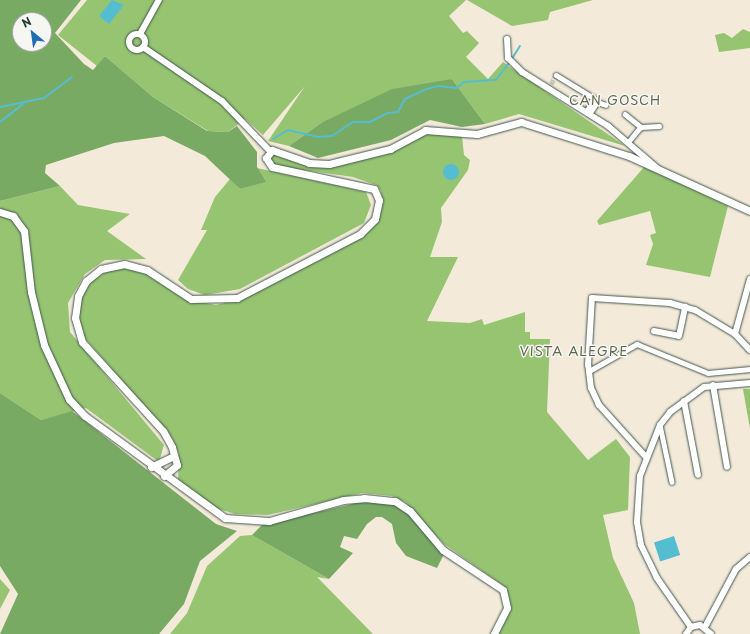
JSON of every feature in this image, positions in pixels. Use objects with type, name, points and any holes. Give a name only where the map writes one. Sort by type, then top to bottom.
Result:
[{"type":"street","points":[[140,34],[159,0]]},
{"type":"street","points":[[140,34],[132,35],[128,43],[134,50],[143,47]]},
{"type":"street","points":[[140,34],[145,40],[143,47]]},
{"type":"street","points":[[507,39],[508,58],[522,72],[588,113],[629,142],[656,168]]},
{"type":"street","points":[[143,47],[222,101],[270,151],[280,151],[309,163],[329,164],[390,149],[425,130],[477,134],[521,122],[601,145],[656,168],[750,211]]},
{"type":"street","points":[[556,76],[594,98],[588,113]]},
{"type":"street","points":[[588,113],[597,102],[606,105]]},
{"type":"street","points":[[625,114],[641,127],[659,126]]},
{"type":"street","points":[[629,142],[641,127]]},
{"type":"street","points":[[178,487],[174,469],[174,456],[163,432],[82,342],[74,318],[78,296],[86,281],[101,270],[124,264],[147,270],[191,299],[237,298],[360,234],[375,219],[379,200],[370,186],[272,167],[266,161],[270,151]]},
{"type":"street","points":[[0,212],[13,216],[24,231],[36,318],[56,376],[69,399],[85,416],[151,467],[212,511],[250,522],[269,521],[343,500],[364,498],[395,501],[410,511],[443,550],[503,590],[507,608],[494,634]]},
{"type":"street","points":[[735,334],[750,279]]},
{"type":"street","points":[[645,456],[599,405],[589,371],[592,298],[685,307],[705,314],[735,334],[750,350]]},
{"type":"street","points":[[654,331],[679,336],[685,307]]},
{"type":"street","points":[[589,371],[637,344],[708,373],[750,369]]},
{"type":"street","points":[[691,627],[657,578],[641,544],[637,495],[645,456],[660,425],[684,401],[700,389],[713,385],[750,383]]},
{"type":"street","points":[[713,385],[727,467]]},
{"type":"street","points":[[684,401],[698,475]]},
{"type":"street","points":[[660,425],[672,482]]},
{"type":"street","points":[[151,467],[174,456]]},
{"type":"street","points":[[164,476],[174,456]]},
{"type":"street","points":[[164,476],[174,469]]},
{"type":"street","points":[[705,627],[736,569],[750,557]]},
{"type":"street","points":[[691,627],[705,627],[711,634]]},
{"type":"street","points":[[686,634],[691,627]]},
{"type":"green space","points":[[0,0],[81,0],[55,33],[84,64],[93,70],[105,56],[153,97],[207,131],[228,132],[237,126],[257,152],[257,167],[266,182],[240,189],[205,156],[164,136],[114,143],[46,165],[45,173],[60,186],[0,201]]},
{"type":"green space","points":[[87,0],[466,0],[449,16],[463,33],[467,31],[479,43],[466,57],[488,79],[503,62],[625,146],[519,114],[485,124],[452,79],[321,123],[289,146],[268,141],[305,86],[263,135],[245,119],[228,132],[208,131],[153,97],[105,56],[97,66],[58,35]]},
{"type":"green space","points":[[467,0],[593,0],[550,12],[548,20],[512,26]]},
{"type":"green space","points":[[743,29],[750,32],[750,48],[719,52],[715,35],[724,33],[732,38]]},
{"type":"green space","points":[[452,79],[485,124],[462,127],[430,120],[391,140],[318,158],[289,146],[321,123],[392,89]]},
{"type":"green space","points":[[422,133],[462,136],[464,155],[470,160],[468,170],[441,208],[442,222],[430,257],[458,257],[427,321],[470,323],[482,319],[484,325],[525,312],[525,332],[530,332],[530,339],[550,339],[547,412],[588,460],[616,439],[630,457],[628,510],[603,515],[613,558],[634,603],[640,634],[497,634],[509,612],[509,598],[504,586],[444,544],[405,502],[392,496],[362,493],[268,515],[235,514],[213,507],[178,481],[179,454],[172,438],[83,336],[79,322],[81,296],[92,281],[117,267],[140,270],[184,299],[216,305],[240,299],[372,229],[382,207],[381,191],[376,185],[353,177],[276,166],[269,155],[276,153],[304,164],[372,156]]},
{"type":"green space","points":[[645,166],[728,206],[710,277],[646,265],[653,244],[650,235],[656,233],[650,211],[599,225],[597,221]]},
{"type":"green space","points":[[257,168],[366,192],[371,205],[364,223],[240,289],[205,295],[188,289],[178,280],[207,230],[201,230],[215,197],[230,179],[240,189],[265,182]]},
{"type":"green space","points":[[60,186],[78,205],[130,214],[107,231],[146,259],[105,260],[85,274],[68,303],[70,332],[164,445],[159,462],[86,408],[41,420],[0,393],[0,201]]},
{"type":"green space","points":[[743,389],[750,389],[750,429]]},
{"type":"green space","points":[[0,393],[41,420],[72,411],[216,524],[237,531],[200,561],[184,604],[159,634],[0,634],[18,594],[0,566]]},
{"type":"green space","points":[[369,500],[392,504],[411,516],[444,554],[437,568],[406,556],[396,543],[392,524],[382,517],[376,517],[367,524],[357,539],[344,536],[340,547],[353,553],[329,579],[252,535],[262,525]]},
{"type":"green space","points":[[252,535],[329,579],[317,577],[373,634],[170,634],[187,613],[207,566],[240,536]]},
{"type":"green space","points":[[0,579],[10,590],[0,609]]},
{"type":"water","points":[[112,0],[124,5],[109,24],[99,16]]},
{"type":"water","points":[[451,164],[457,166],[459,172],[457,178],[451,180],[445,178],[443,172],[445,166]]},
{"type":"water","points":[[674,536],[680,555],[660,562],[654,542]]},
{"type":"waterway","points":[[513,57],[520,46]]},
{"type":"waterway","points":[[273,139],[288,130],[318,137],[332,136],[353,122],[370,122],[388,113],[398,112],[405,99],[424,90],[438,86],[457,88],[464,82],[496,80],[508,64]]},
{"type":"waterway","points":[[0,107],[44,98],[72,77]]},
{"type":"waterway","points":[[0,122],[23,104]]},
{"type":"tunnel","points":[[551,84],[556,75]]},
{"type":"district","name":"CAN GOSCH","points":[[615,100]]},
{"type":"district","name":"VISTA ALEGRE","points":[[574,351]]}]
